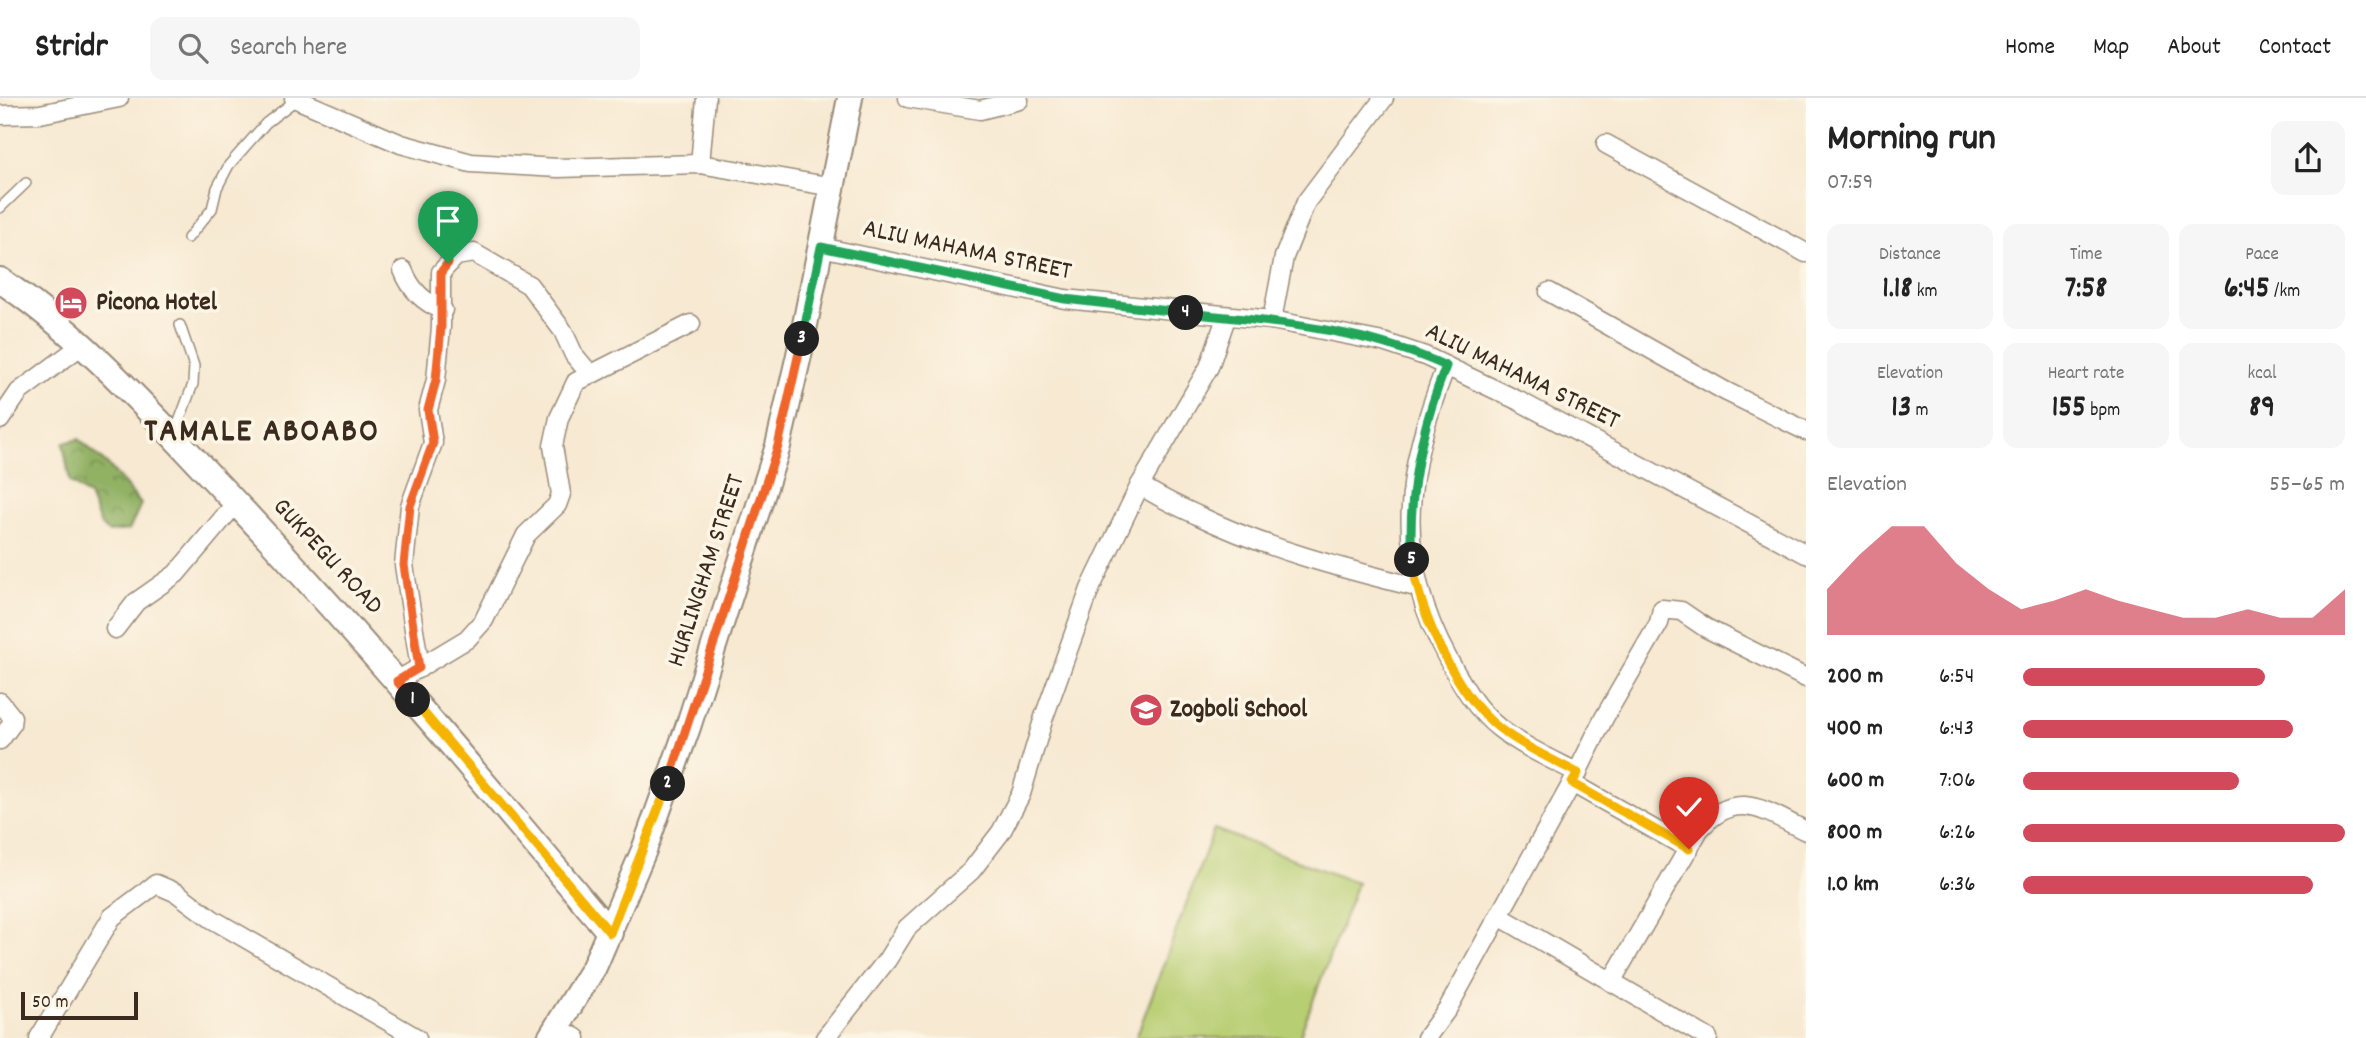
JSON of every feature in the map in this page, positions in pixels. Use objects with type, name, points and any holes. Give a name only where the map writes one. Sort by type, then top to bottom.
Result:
[{"type":"street","points":[[0,115],[40,114],[119,98]]},
{"type":"street","points":[[700,164],[706,98]]},
{"type":"street","name":"HURLINGHAM STREET","points":[[561,1034],[610,933],[645,850],[688,727],[778,446],[850,98]]},
{"type":"street","points":[[908,98],[980,110],[1019,100]]},
{"type":"street","points":[[1272,320],[1283,257],[1306,202],[1384,98]]},
{"type":"street","points":[[295,99],[401,144],[471,163],[558,168],[700,164],[833,187]]},
{"type":"street","points":[[1606,144],[1806,253]]},
{"type":"street","name":"ALIU MAHAMA STREET","points":[[821,247],[1065,299],[1272,320],[1383,342],[1446,366],[1613,450],[1806,554]]},
{"type":"street","points":[[419,668],[404,565],[410,506],[433,443],[428,410],[436,380],[443,310],[441,272],[456,256],[474,253],[529,285],[563,331],[574,355],[590,374]]},
{"type":"street","points":[[403,270],[408,281],[425,302],[443,310]]},
{"type":"street","name":"GUKPEGU ROAD","points":[[0,280],[31,300],[82,345],[236,503],[397,681],[610,933]]},
{"type":"street","points":[[1549,292],[1725,391],[1806,432]]},
{"type":"street","points":[[825,1038],[887,960],[907,928],[971,870],[1001,832],[1021,794],[1044,717],[1090,589],[1140,485],[1209,367],[1226,317]]},
{"type":"street","points":[[397,681],[467,639],[484,620],[526,535],[559,502],[561,494],[553,446],[569,392],[576,382],[691,324]]},
{"type":"street","points":[[0,420],[19,392],[82,345]]},
{"type":"street","points":[[1446,366],[1426,421],[1410,504],[1416,587],[1436,636],[1483,713],[1513,738],[1689,849]]},
{"type":"street","points":[[1140,485],[1245,538],[1325,564],[1416,587]]},
{"type":"street","points":[[116,629],[136,602],[176,574],[236,503]]},
{"type":"street","points":[[1426,1038],[1448,1009],[1575,778],[1604,718],[1659,623],[1662,609],[1681,611],[1706,628],[1806,678]]},
{"type":"street","points":[[0,702],[12,717],[11,725],[0,740]]},
{"type":"street","points":[[1611,982],[1706,822],[1734,805],[1758,808],[1806,831]]},
{"type":"street","points":[[39,1038],[112,917],[156,884],[177,893],[212,919],[417,1038]]},
{"type":"street","points":[[1499,916],[1708,1038]]},
{"type":"lane","points":[[188,238],[212,209],[217,188],[229,165],[266,123],[295,99]]},
{"type":"lane","points":[[0,208],[26,183]]},
{"type":"lane","points":[[173,437],[194,375],[194,366],[180,325]]},
{"type":"green space","points":[[79,439],[111,468],[141,504],[129,530],[108,532],[101,526],[89,496],[70,482],[63,443]]},
{"type":"green space","points":[[1214,829],[1357,883],[1299,1038],[1136,1038]]},
{"type":"place","name":"Picona Hotel","points":[[71,303]]},
{"type":"place","name":"Zogboli School","points":[[1146,710]]},
{"type":"district","name":"TAMALE ABOABO","points":[[262,433]]},
{"type":"route","points":[[448,263],[441,272],[443,310],[436,380],[428,410],[433,426],[433,443],[410,506],[404,565],[419,668],[397,681],[610,933],[645,850],[688,727],[778,446],[821,247],[1065,299],[1272,320],[1351,333],[1425,356],[1446,366],[1426,421],[1410,504],[1416,587],[1436,636],[1472,698],[1497,726],[1513,738],[1578,773],[1572,783],[1689,849]]}]
